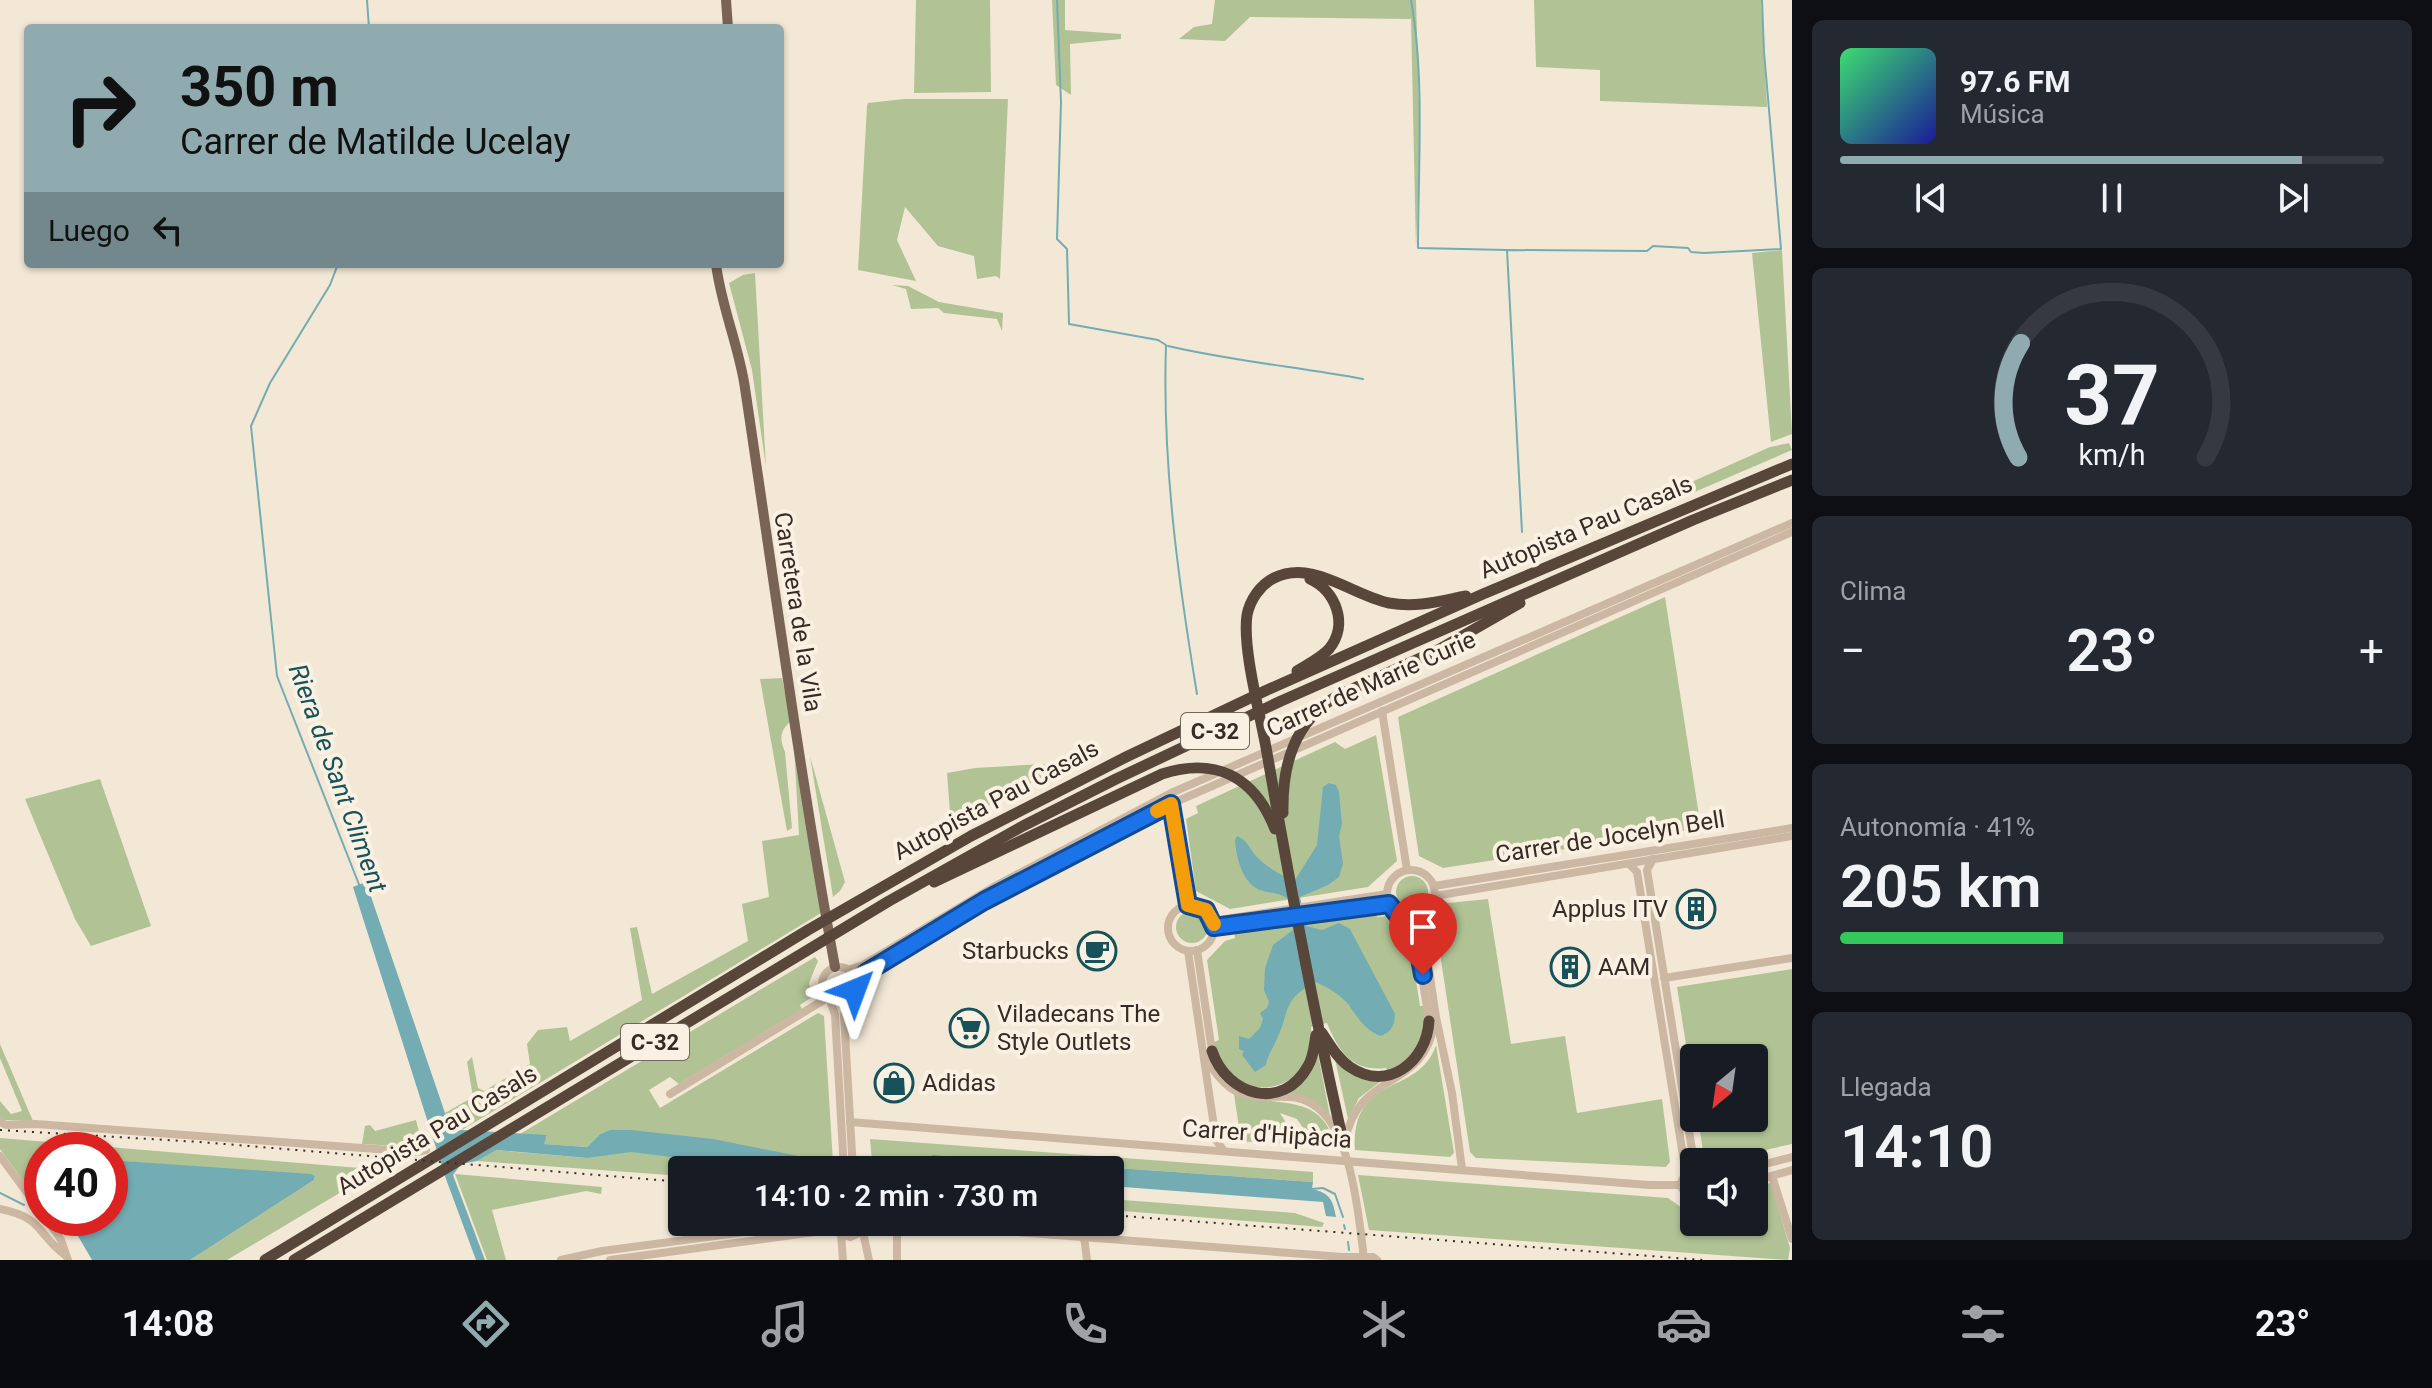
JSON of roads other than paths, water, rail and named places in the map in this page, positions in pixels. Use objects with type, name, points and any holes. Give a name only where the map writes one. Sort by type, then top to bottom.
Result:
[{"type":"highway","name":"Autopista Pau Casals","points":[[265,1260],[907,872],[1128,756],[1483,594],[1792,464]]},
{"type":"highway","name":"Autopista Pau Casals","points":[[294,1260],[889,901],[1002,838],[1184,746],[1693,520],[1792,480]]},
{"type":"highway","points":[[1344,1145],[1282,847],[1248,648],[1247,613],[1261,587],[1293,571],[1309,573],[1368,597],[1414,605],[1483,594]]},
{"type":"highway","points":[[1267,690],[1323,655],[1333,642],[1339,626],[1337,607],[1322,586],[1302,577],[1278,576]]},
{"type":"highway","points":[[1282,847],[1287,760],[1307,720],[1337,696],[1478,629],[1552,584]]},
{"type":"highway","points":[[889,901],[960,872],[1162,774],[1192,766],[1227,773],[1245,785],[1267,812],[1282,847]]},
{"type":"highway","points":[[1317,1026],[1347,1065],[1361,1073],[1381,1076],[1398,1072],[1418,1056],[1433,1019]]},
{"type":"highway","points":[[1208,1053],[1231,1083],[1249,1091],[1271,1092],[1289,1086],[1306,1069],[1313,1052],[1317,1026]]},
{"type":"main road","points":[[726,0],[728,24]]},
{"type":"main road","name":"Carretera de la Vila","points":[[717,268],[742,367],[770,566],[835,967]]},
{"type":"street","name":"Carrer de Marie Curie","points":[[848,970],[863,965],[997,885],[1171,793],[1792,523]]},
{"type":"street","name":"Carrer de Marie Curie","points":[[856,982],[871,969],[984,901],[1171,804],[1792,531]]},
{"type":"street","points":[[1382,711],[1407,870]]},
{"type":"street","points":[[1171,793],[1188,905]]},
{"type":"street","name":"Carrer de Jocelyn Bell","points":[[1434,891],[1792,828]]},
{"type":"street","name":"Carrer de Jocelyn Bell","points":[[1434,891],[1792,836]]},
{"type":"street","points":[[1653,859],[1647,870],[1692,1148]]},
{"type":"street","points":[[1628,863],[1637,872],[1686,1148]]},
{"type":"street","points":[[1407,870],[1423,873],[1434,891],[1432,906],[1417,917],[1396,913],[1388,899],[1393,878],[1407,870]]},
{"type":"street","points":[[1214,924],[1388,899]]},
{"type":"street","points":[[1193,950],[1172,940],[1168,927],[1174,913],[1188,905],[1201,907],[1214,924]]},
{"type":"street","points":[[1417,917],[1433,1019],[1452,1093],[1462,1169]]},
{"type":"street","points":[[1193,950],[1210,941],[1214,924]]},
{"type":"street","points":[[1193,950],[1208,1053],[1216,1140],[1224,1151]]},
{"type":"street","points":[[1664,978],[1792,958]]},
{"type":"street","points":[[829,999],[837,1002],[854,994],[856,982],[848,970],[835,967],[827,971],[821,987],[835,1015],[849,1156]]},
{"type":"street","points":[[670,1094],[829,999]]},
{"type":"street","points":[[847,1156],[850,1122],[844,1016],[848,999]]},
{"type":"street","points":[[1364,1260],[1344,1145],[1347,1126],[1361,1101],[1382,1085],[1407,1073],[1423,1056],[1433,1032],[1433,1019]]},
{"type":"street","points":[[1208,1053],[1220,1079],[1237,1092],[1257,1098],[1291,1098],[1318,1108],[1331,1122],[1344,1145]]},
{"type":"street","points":[[0,1122],[6,1125],[36,1124],[417,1152],[426,1150]]},
{"type":"street","name":"Carrer d'Hipàcia","points":[[850,1122],[1680,1185]]},
{"type":"street","points":[[1194,1149],[1211,1147],[1216,1140]]},
{"type":"street","points":[[0,1156],[24,1189]]},
{"type":"street","points":[[1768,1163],[1792,1157]]},
{"type":"street","points":[[1768,1177],[1792,1170]]},
{"type":"street","points":[[1772,1176],[1792,1239]]},
{"type":"street","points":[[0,1209],[23,1214],[38,1224],[67,1258]]},
{"type":"street","points":[[897,1260],[897,1228],[910,1224],[1343,1258],[1373,1257],[1377,1260]]},
{"type":"street","points":[[58,1236],[67,1258]]},
{"type":"street","points":[[561,1260],[602,1251],[715,1236]]},
{"type":"street","points":[[610,1260],[781,1236]]},
{"type":"street","points":[[839,1236],[843,1260]]},
{"type":"street","points":[[864,1236],[869,1260]]},
{"type":"street","points":[[1084,1237],[1087,1260]]},
{"type":"water","points":[[1329,783],[1336,785],[1339,792],[1342,824],[1339,836],[1343,864],[1339,877],[1300,897],[1306,926],[1322,930],[1339,923],[1350,929],[1395,1014],[1394,1022],[1387,1033],[1380,1036],[1374,1033],[1341,997],[1315,982],[1297,995],[1288,1007],[1266,1065],[1255,1072],[1242,1055],[1244,1051],[1239,1049],[1239,1036],[1249,1039],[1260,1028],[1263,1019],[1260,1013],[1269,1002],[1264,990],[1265,968],[1273,945],[1293,930],[1288,899],[1250,883],[1239,863],[1235,840],[1237,836],[1264,863],[1295,880],[1317,845],[1323,787]]},
{"type":"water","points":[[366,882],[445,1113],[453,1127],[547,1135],[544,1144],[587,1147],[599,1135],[610,1130],[631,1130],[713,1139],[798,1156],[668,1157],[631,1152],[587,1158],[496,1150],[477,1161],[461,1164],[453,1175],[485,1260],[476,1260],[446,1179],[353,887]]},
{"type":"water","points":[[128,1161],[315,1176],[314,1180],[190,1260],[92,1260],[78,1236],[128,1236]]},
{"type":"water","points":[[1124,1168],[1313,1182],[1312,1189],[1330,1198],[1336,1217],[1326,1216],[1323,1202],[1124,1187]]},
{"type":"waterway","name":"Riera de Sant Climent","points":[[367,0],[369,24]]},
{"type":"waterway","points":[[1057,0],[1061,102],[1057,239],[1067,249],[1069,324],[1158,340],[1166,345],[1169,477],[1197,694]]},
{"type":"waterway","points":[[1411,0],[1419,91],[1418,248],[1506,250]]},
{"type":"waterway","points":[[1522,532],[1507,250],[1647,251],[1653,246],[1688,248],[1691,252],[1704,253],[1781,249],[1762,0]]},
{"type":"waterway","name":"Riera de Sant Climent","points":[[336,268],[330,285],[270,383],[251,426],[277,676],[360,887]]},
{"type":"waterway","points":[[1168,346],[1363,379]]},
{"type":"waterway","points":[[1311,1189],[1323,1188],[1335,1194],[1343,1217]]},
{"type":"waterway","points":[[0,1193],[24,1205]]},
{"type":"waterway","points":[[1344,1225],[1345,1229]]},
{"type":"waterway","points":[[1348,1242],[1349,1250]]},
{"type":"railway","points":[[0,1130],[200,1142],[668,1181]]},
{"type":"railway","points":[[1124,1216],[1703,1260]]},
{"type":"place","name":"Applus ITV","points":[[1696,909]]},
{"type":"place","name":"Starbucks","points":[[1097,951]]},
{"type":"place","name":"AAM","points":[[1570,967]]},
{"type":"place","name":"Viladecans The Style Outlets","points":[[969,1028]]},
{"type":"place","name":"Adidas","points":[[894,1083]]}]
